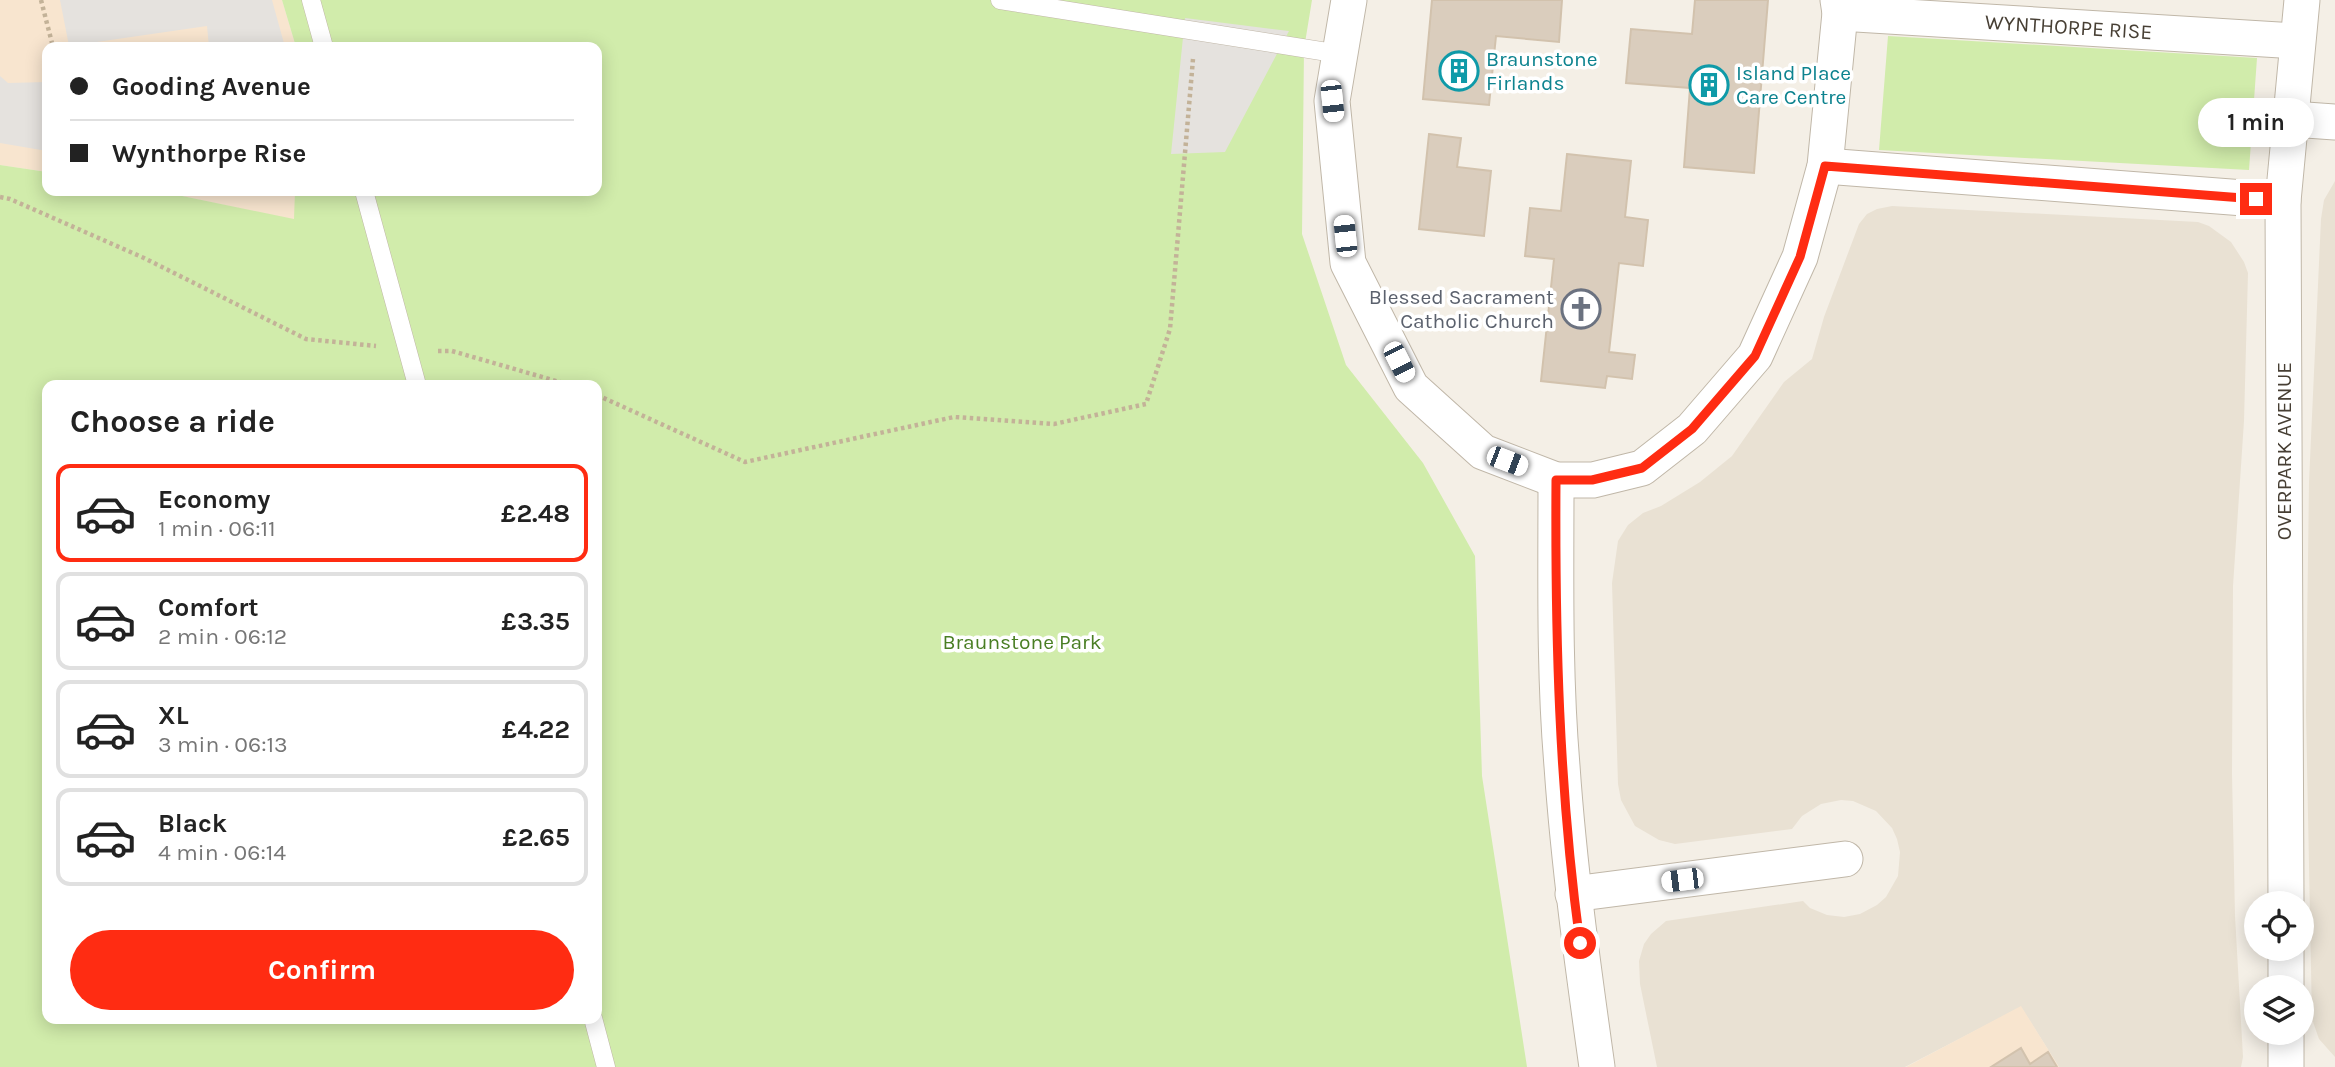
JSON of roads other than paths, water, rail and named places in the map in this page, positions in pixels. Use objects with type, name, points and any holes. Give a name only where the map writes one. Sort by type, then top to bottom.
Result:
[{"type":"street","points":[[1349,0],[1332,101],[1348,263],[1411,387],[1483,452],[1556,480],[1592,480],[1642,468],[1692,429],[1755,356],[1800,257],[1825,166],[1839,7]]},
{"type":"street","name":"OVERPARK AVENUE","points":[[2286,891],[2283,201],[2302,0]]},
{"type":"street","name":"WYNTHORPE RISE","points":[[1839,7],[2298,41]]},
{"type":"street","points":[[2292,119],[2335,121]]},
{"type":"street","points":[[1825,166],[2283,201]]},
{"type":"street","points":[[1556,480],[1555,626],[1561,765],[1573,894],[1597,1067]]},
{"type":"street","points":[[1573,894],[1845,859]]},
{"type":"street","points":[[2286,1045],[2286,1067]]},
{"type":"lane","points":[[311,0],[323,42]]},
{"type":"lane","points":[[1000,0],[1340,54]]},
{"type":"lane","points":[[365,196],[416,380]]},
{"type":"lane","points":[[595,1024],[606,1067]]},
{"type":"place","name":"Braunstone Firlands","points":[[1459,71]]},
{"type":"place","name":"Island Place Care Centre","points":[[1709,85]]},
{"type":"place","name":"Blessed Sacrament Catholic Church","points":[[1581,309]]},
{"type":"park label","name":"Braunstone Park","points":[[1022,642]]}]
